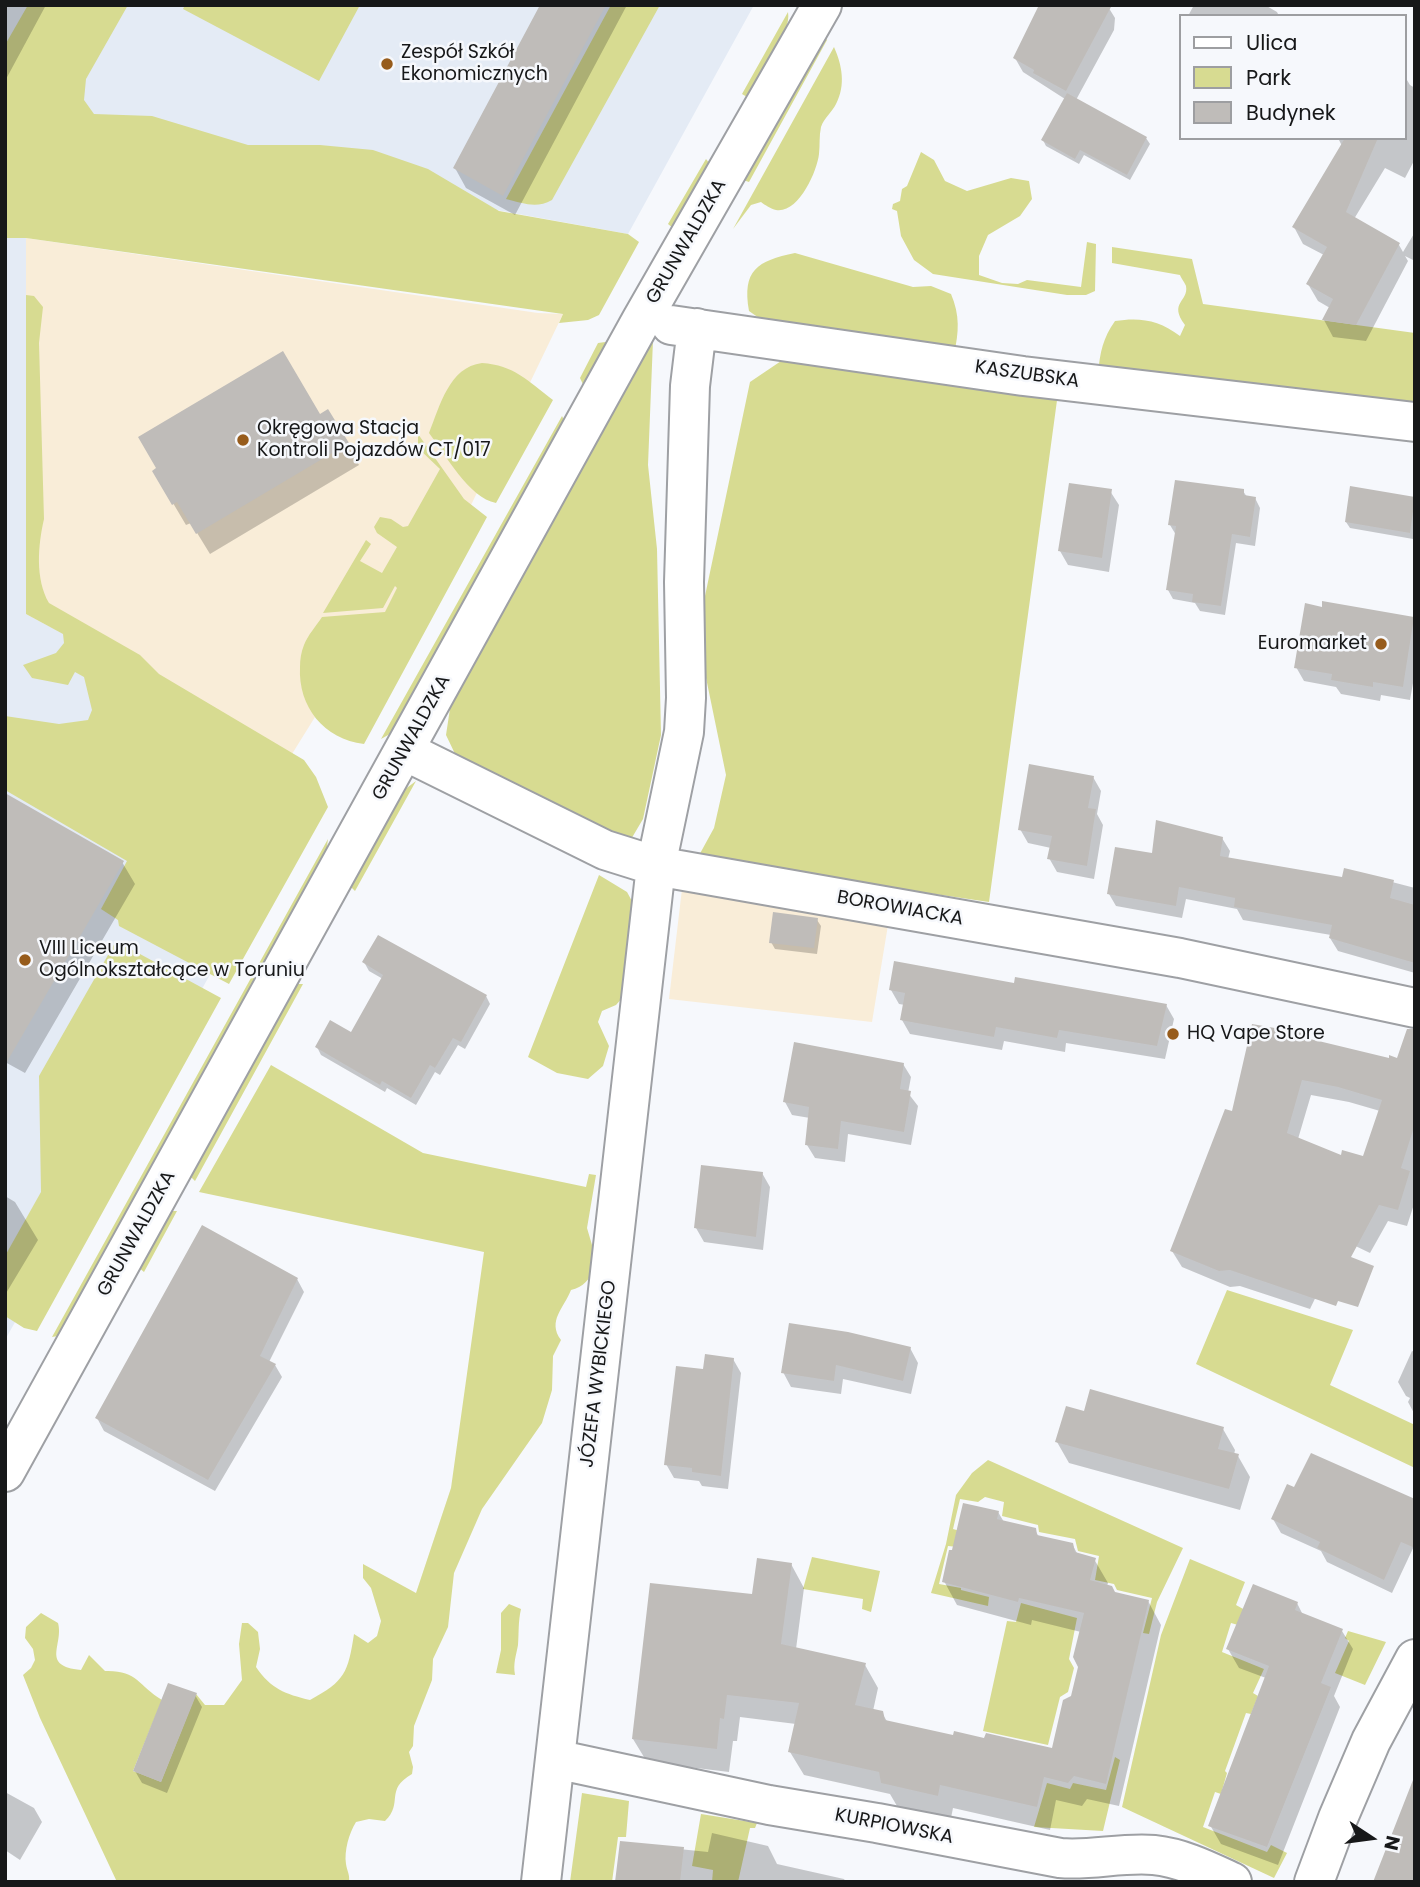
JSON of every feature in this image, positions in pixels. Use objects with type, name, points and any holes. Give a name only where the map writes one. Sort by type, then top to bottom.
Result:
[{"type":"street","name":"GRUNWALDZKA","points":[[5,1472],[641,321],[822,5]]},
{"type":"street","name":"KASZUBSKA","points":[[641,321],[1023,376],[1415,422]]},
{"type":"street","name":"JÓZEFA WYBICKIEGO","points":[[541,1882],[656,866],[684,733],[684,582],[690,386],[696,328]]},
{"type":"street","name":"BOROWIACKA","points":[[405,751],[605,850],[656,866],[1180,958],[1415,1008]]},
{"type":"street","points":[[1314,1882],[1371,1741],[1415,1659]]},
{"type":"street","name":"KURPIOWSKA","points":[[555,1759],[769,1805],[1060,1858],[1137,1855],[1173,1858],[1192,1863],[1232,1882]]},
{"type":"shaded area","name":"Zespół Szkół Ekonomicznych","points":[[5,5],[754,5],[628,234],[5,122]]},
{"type":"shaded area","points":[[5,232],[26,238],[26,614],[292,754],[313,791],[5,1340]]},
{"type":"shaded area","name":"Okręgowa Stacja Kontroli Pojazdów CT/017","points":[[26,238],[538,313],[563,314],[472,503],[355,717],[315,717],[292,754],[26,614]]},
{"type":"shaded area","points":[[682,889],[888,925],[872,1022],[669,999]]},
{"type":"green space","points":[[28,5],[128,5],[86,79],[84,100],[94,114],[152,116],[248,145],[320,145],[373,150],[428,169],[499,211],[628,234],[639,242],[599,315],[588,320],[559,323],[563,314],[26,238],[5,238],[5,45]]},
{"type":"green space","points":[[185,5],[360,5],[319,81],[183,9]]},
{"type":"green space","points":[[611,5],[660,5],[552,200],[535,205],[506,199]]},
{"type":"green space","points":[[788,12],[788,21],[780,43],[747,97],[742,94]]},
{"type":"green space","points":[[824,36],[827,40],[749,182],[743,180]]},
{"type":"green space","points":[[834,47],[841,68],[841,90],[836,104],[821,127],[819,154],[810,181],[799,199],[784,209],[776,210],[761,202],[751,205],[733,229]]},
{"type":"green space","points":[[921,152],[934,160],[945,181],[967,191],[1011,178],[1029,181],[1032,199],[1020,216],[988,235],[979,256],[979,275],[1002,283],[1018,284],[1027,280],[1081,287],[1087,242],[1096,244],[1095,291],[1086,295],[1067,295],[933,274],[914,260],[901,236],[897,211],[892,209],[893,204],[900,201],[902,189],[907,186]]},
{"type":"green space","points":[[706,159],[710,164],[674,229],[668,224]]},
{"type":"green space","points":[[1112,247],[1192,259],[1203,304],[1415,333],[1415,406],[1098,373],[1103,346],[1115,321],[1149,321],[1180,336],[1185,325],[1178,311],[1186,291],[1186,285],[1180,275],[1112,263]]},
{"type":"green space","points":[[795,253],[913,287],[931,286],[951,294],[958,324],[954,354],[769,325],[749,311],[747,297],[750,277],[762,264]]},
{"type":"green space","points":[[26,295],[34,296],[43,307],[39,343],[44,519],[39,562],[41,583],[49,603],[140,655],[159,674],[304,760],[316,777],[328,807],[229,984],[119,926],[118,920],[101,909],[127,861],[5,790],[5,716],[59,724],[88,720],[92,710],[84,677],[75,672],[68,685],[32,678],[23,665],[56,653],[64,643],[63,634],[26,614]]},
{"type":"green space","points":[[620,340],[589,397],[580,378],[598,343]]},
{"type":"green space","points":[[653,340],[648,465],[657,549],[661,735],[643,819],[630,841],[457,758],[446,735],[451,702]]},
{"type":"green space","points":[[787,357],[1058,393],[989,902],[697,859],[714,828],[726,775],[697,634],[750,382]]},
{"type":"green space","points":[[482,363],[512,371],[553,400],[496,503],[476,493],[467,484],[429,433],[447,389],[461,372]]},
{"type":"green space","points":[[562,416],[566,424],[397,730],[381,739]]},
{"type":"green space","points":[[418,434],[464,499],[487,517],[364,744],[337,735],[316,719],[304,695],[301,656],[306,641],[322,617],[385,612],[397,588],[395,586],[383,608],[323,613],[366,540],[371,544],[360,561],[382,573],[397,547],[377,533],[374,527],[380,517],[391,519],[403,527],[408,526],[440,469],[418,448]]},
{"type":"green space","points":[[416,781],[355,891],[349,885],[400,793]]},
{"type":"green space","points":[[328,839],[326,854],[58,1336],[52,1337]]},
{"type":"green space","points":[[599,875],[627,892],[633,903],[624,996],[616,1005],[602,1011],[598,1022],[609,1046],[603,1066],[588,1079],[557,1073],[528,1057]]},
{"type":"green space","points":[[116,941],[221,998],[37,1331],[24,1328],[5,1316],[5,1256],[41,1192],[39,1076]]},
{"type":"green space","points":[[296,984],[303,984],[195,1181],[190,1176]]},
{"type":"green space","points":[[271,1065],[423,1153],[586,1187],[589,1174],[596,1175],[587,1228],[592,1245],[597,1240],[593,1271],[585,1283],[571,1290],[558,1315],[556,1327],[561,1340],[553,1356],[552,1390],[542,1423],[482,1509],[454,1573],[448,1627],[433,1659],[432,1680],[414,1726],[413,1746],[409,1752],[412,1774],[396,1791],[393,1808],[385,1821],[369,1819],[356,1822],[349,1837],[346,1854],[349,1882],[117,1882],[40,1718],[23,1675],[35,1660],[33,1649],[25,1638],[26,1627],[41,1613],[58,1623],[56,1653],[61,1664],[81,1670],[89,1655],[105,1671],[131,1676],[162,1700],[133,1771],[161,1782],[196,1694],[205,1705],[224,1705],[242,1680],[239,1644],[242,1623],[248,1623],[258,1632],[260,1649],[256,1667],[267,1681],[279,1690],[310,1700],[338,1681],[347,1667],[354,1634],[368,1643],[377,1636],[381,1621],[371,1588],[363,1578],[363,1564],[416,1593],[451,1488],[484,1252],[199,1192]]},
{"type":"green space","points":[[169,1211],[177,1211],[144,1272],[138,1267]]},
{"type":"green space","points":[[1227,1290],[1353,1330],[1330,1385],[1415,1425],[1415,1468],[1196,1364]]},
{"type":"green space","points":[[988,1460],[1183,1548],[1157,1602],[1149,1634],[1143,1633],[1152,1598],[1117,1590],[1114,1584],[1095,1580],[1099,1556],[1078,1551],[1075,1539],[1039,1532],[1038,1525],[1002,1516],[1004,1502],[985,1497],[978,1502],[960,1499],[953,1529],[960,1531],[958,1547],[948,1546],[939,1584],[989,1597],[988,1606],[931,1593],[946,1544],[956,1495],[972,1473]]},
{"type":"green space","points":[[812,1557],[880,1571],[871,1612],[862,1609],[863,1599],[803,1589]]},
{"type":"green space","points":[[1190,1559],[1245,1582],[1236,1605],[1245,1610],[1238,1625],[1231,1623],[1222,1652],[1264,1669],[1253,1693],[1258,1696],[1251,1714],[1246,1713],[1225,1771],[1227,1773],[1221,1794],[1215,1792],[1203,1827],[1267,1852],[1271,1845],[1287,1853],[1274,1878],[1122,1807],[1161,1635]]},
{"type":"green space","points":[[1021,1603],[1077,1618],[1069,1659],[1074,1668],[1068,1692],[1060,1697],[1048,1745],[983,1731],[1007,1621],[1016,1622]]},
{"type":"green space","points":[[509,1604],[521,1609],[515,1675],[496,1673],[501,1650],[501,1613]]},
{"type":"green space","points":[[1348,1631],[1386,1642],[1365,1685],[1335,1673],[1349,1641],[1345,1638]]},
{"type":"green space","points":[[1115,1757],[1120,1760],[1103,1831],[1034,1827],[1047,1783],[1070,1789],[1073,1783],[1106,1790]]},
{"type":"green space","points":[[582,1793],[629,1801],[626,1837],[618,1837],[612,1882],[570,1882]]},
{"type":"green space","points":[[701,1814],[757,1823],[755,1828],[750,1828],[738,1882],[712,1882],[713,1870],[692,1866]]},
{"type":"building","points":[[540,5],[606,5],[503,196],[453,168]]},
{"type":"building","points":[[1039,5],[1112,5],[1066,91],[1033,73],[1034,70],[1013,58]]},
{"type":"building","points":[[1067,93],[1147,137],[1127,175],[1080,150],[1075,159],[1041,140]]},
{"type":"building","points":[[1344,140],[1377,140],[1346,212],[1400,243],[1356,325],[1322,320],[1333,299],[1306,284],[1327,247],[1292,227]]},
{"type":"building","name":"Okręgowa Stacja Kontroli Pojazdów CT/017","points":[[283,351],[320,414],[328,409],[349,443],[196,534],[177,502],[172,505],[152,471],[156,468],[138,437]]},
{"type":"building","points":[[1175,480],[1244,489],[1244,495],[1256,497],[1250,537],[1232,534],[1221,606],[1192,602],[1193,594],[1166,590],[1176,526],[1168,525]]},
{"type":"building","points":[[1069,483],[1112,489],[1102,558],[1058,551]]},
{"type":"building","points":[[1350,486],[1415,497],[1410,533],[1345,522]]},
{"type":"building","points":[[1322,601],[1414,617],[1403,687],[1373,682],[1373,687],[1331,680],[1332,674],[1294,668],[1305,603],[1322,607]]},
{"type":"building","points":[[1029,764],[1094,776],[1088,808],[1096,809],[1087,866],[1047,859],[1052,836],[1018,830]]},
{"type":"building","points":[[5,793],[124,861],[5,1065]]},
{"type":"building","points":[[1156,820],[1223,837],[1220,856],[1342,877],[1344,868],[1394,880],[1390,898],[1415,905],[1415,963],[1329,938],[1332,925],[1234,907],[1235,898],[1179,887],[1176,906],[1107,894],[1115,847],[1152,853]]},
{"type":"building","points":[[773,912],[818,918],[814,948],[769,943]]},
{"type":"building","points":[[378,935],[487,995],[461,1042],[453,1038],[435,1068],[430,1065],[411,1098],[382,1081],[380,1085],[315,1047],[330,1020],[351,1032],[383,975],[362,962]]},
{"type":"building","points":[[894,961],[1014,983],[1015,977],[1167,1004],[1157,1046],[1059,1030],[1057,1038],[996,1027],[994,1037],[900,1020],[905,993],[889,990]]},
{"type":"building","points":[[1252,1024],[1303,1033],[1302,1037],[1389,1058],[1389,1055],[1397,1058],[1407,1029],[1415,1029],[1415,1124],[1401,1168],[1410,1171],[1398,1210],[1379,1205],[1351,1257],[1374,1266],[1358,1307],[1338,1301],[1336,1306],[1230,1270],[1219,1271],[1170,1251],[1225,1109],[1232,1111]],"holes":[[[1302,1080],[1382,1100],[1363,1156],[1342,1150],[1341,1155],[1287,1133]]]},
{"type":"building","points":[[794,1042],[904,1063],[900,1089],[911,1091],[904,1132],[841,1121],[838,1149],[805,1145],[809,1107],[783,1102]]},
{"type":"building","points":[[701,1165],[763,1172],[756,1237],[694,1228]]},
{"type":"building","points":[[202,1225],[298,1278],[260,1356],[276,1364],[208,1480],[95,1418]]},
{"type":"building","points":[[789,1323],[848,1332],[911,1347],[903,1381],[836,1365],[834,1381],[781,1373]]},
{"type":"building","points":[[705,1354],[734,1358],[721,1476],[692,1472],[692,1468],[664,1465],[676,1366],[703,1369]]},
{"type":"building","points":[[1090,1389],[1224,1427],[1218,1449],[1239,1454],[1229,1489],[1055,1442],[1066,1406],[1084,1411]]},
{"type":"building","points":[[1311,1453],[1415,1499],[1415,1548],[1401,1542],[1384,1580],[1317,1548],[1320,1542],[1271,1519],[1287,1484],[1294,1487]]},
{"type":"building","points":[[963,1503],[999,1511],[997,1519],[1036,1528],[1037,1535],[1073,1543],[1075,1552],[1096,1558],[1090,1580],[1112,1586],[1115,1592],[1149,1600],[1106,1784],[1074,1776],[1068,1783],[1044,1777],[1037,1807],[940,1785],[938,1796],[881,1783],[879,1772],[788,1752],[799,1703],[727,1695],[724,1719],[720,1718],[717,1749],[632,1739],[650,1583],[752,1594],[757,1558],[792,1563],[781,1644],[866,1663],[855,1705],[883,1711],[885,1720],[953,1735],[954,1731],[984,1738],[986,1733],[1052,1748],[1063,1700],[1071,1696],[1078,1667],[1073,1657],[1084,1613],[1019,1598],[1018,1602],[942,1582]]},
{"type":"building","points":[[1253,1584],[1298,1602],[1295,1610],[1343,1629],[1321,1683],[1331,1687],[1267,1847],[1208,1826],[1269,1666],[1226,1649]]},
{"type":"building","points":[[168,1683],[197,1693],[161,1782],[133,1771]]},
{"type":"building","points":[[1413,1780],[1415,1882],[1373,1882]]},
{"type":"building","points":[[620,1841],[684,1847],[680,1882],[615,1882]]},
{"type":"place","name":"Zespół Szkół Ekonomicznych","points":[[387,64]]},
{"type":"place","name":"Okręgowa Stacja Kontroli Pojazdów CT/017","points":[[243,440]]},
{"type":"place","name":"Euromarket","points":[[1381,644]]},
{"type":"place","name":"VIII Liceum Ogólnokształcące w Toruniu","points":[[25,960]]},
{"type":"place","name":"HQ Vape Store","points":[[1173,1034]]}]
